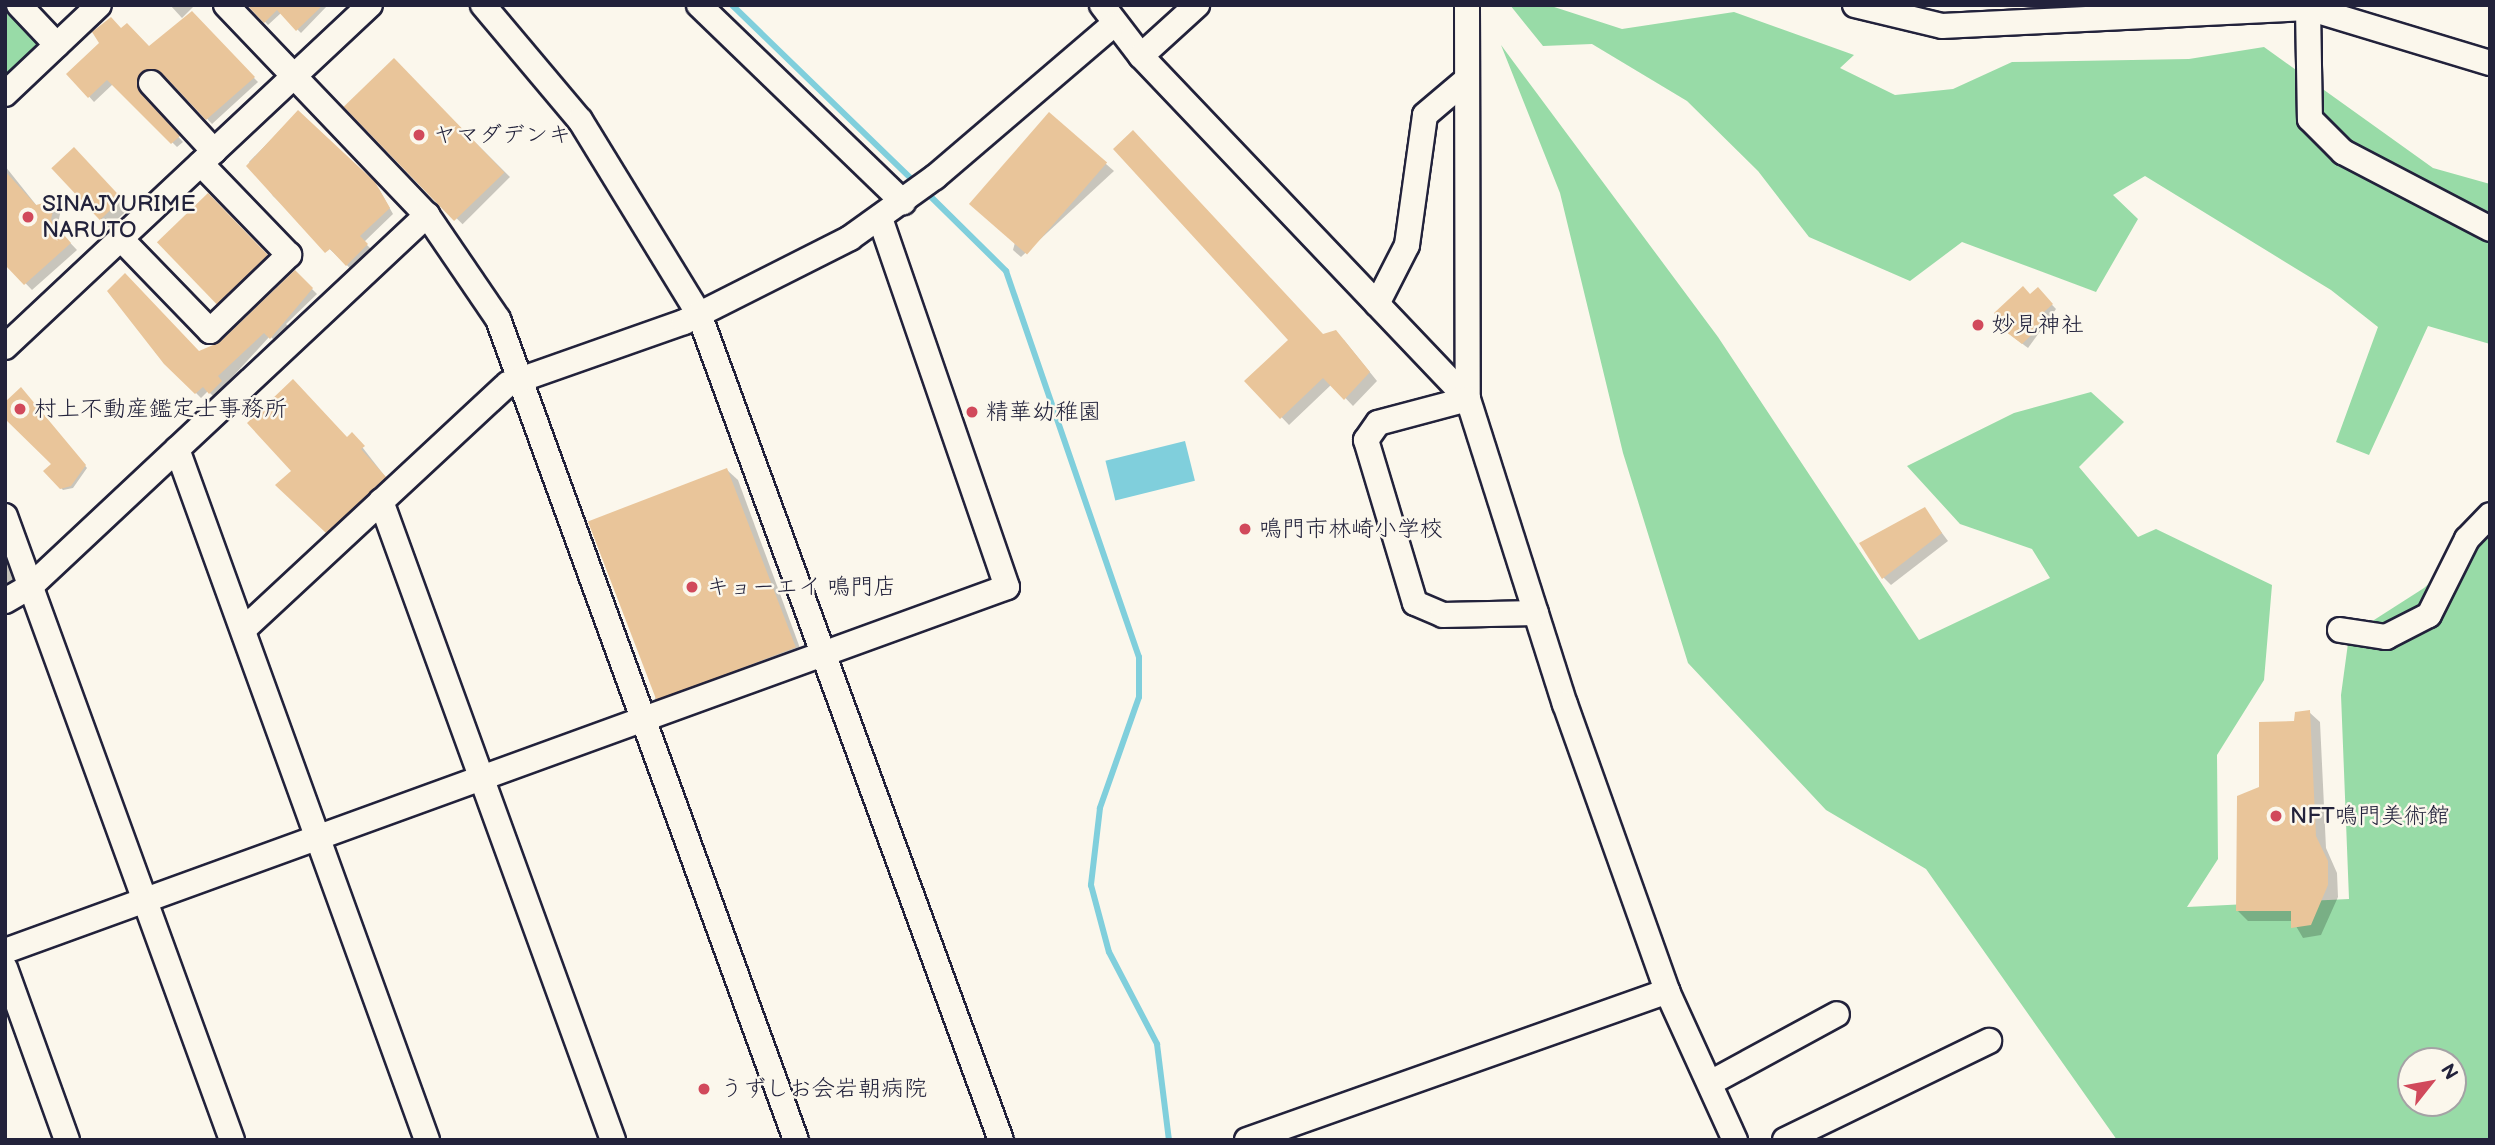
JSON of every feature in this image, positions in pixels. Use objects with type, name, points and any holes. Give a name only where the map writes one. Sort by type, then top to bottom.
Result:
[{"type":"street","points":[[19,5],[57,45]]},
{"type":"street","points":[[5,94],[99,5]]},
{"type":"street","points":[[226,5],[427,215],[483,291],[520,379],[796,1140]]},
{"type":"street","points":[[5,347],[370,5]]},
{"type":"street","points":[[484,5],[580,120],[699,314],[827,653],[1001,1140]]},
{"type":"street","points":[[699,5],[906,199]]},
{"type":"street","points":[[1141,56],[1197,5]]},
{"type":"street","points":[[1467,5],[1465,81],[1468,399],[1536,613],[1667,991],[1712,1082],[1735,1140]]},
{"type":"street","points":[[1855,5],[1942,26],[2218,9],[2308,8],[2490,63]]},
{"type":"street","points":[[2308,8],[2310,119],[2343,152],[2490,229]]},
{"type":"street","points":[[244,629],[381,501],[520,379],[699,314],[880,219],[934,177],[1108,15],[1141,56],[1468,399]]},
{"type":"street","points":[[1377,304],[1407,245],[1425,115],[1465,81]]},
{"type":"street","points":[[121,239],[210,331],[289,255],[207,158],[151,83]]},
{"type":"street","points":[[5,601],[31,586],[427,215]]},
{"type":"street","points":[[5,951],[646,721],[1007,587],[880,219]]},
{"type":"street","points":[[1468,399],[1378,423],[1366,440],[1415,603],[1443,615],[1536,613]]},
{"type":"street","points":[[177,449],[427,1140]]},
{"type":"street","points":[[381,501],[613,1140]]},
{"type":"street","points":[[2340,630],[2386,637],[2429,615],[2467,539],[2490,515]]},
{"type":"street","points":[[5,516],[232,1140]]},
{"type":"street","points":[[5,968],[67,1140]]},
{"type":"street","points":[[1247,1140],[1667,991]]},
{"type":"street","points":[[1712,1082],[1837,1014]]},
{"type":"street","points":[[1785,1140],[1989,1041]]},
{"type":"green space","points":[[5,5],[43,45],[5,79]]},
{"type":"green space","points":[[1510,5],[1548,5],[1622,29],[1734,12],[1854,55],[1840,68],[1895,95],[1953,89],[2012,62],[2189,59],[2264,47],[2433,168],[2490,184],[2490,344],[2428,326],[2369,455],[2336,442],[2378,327],[2331,290],[2145,176],[2113,195],[2138,219],[2096,292],[1962,242],[1910,281],[1809,237],[1758,171],[1687,101],[1592,44],[1543,46]]},
{"type":"green space","points":[[1501,45],[1718,337],[1919,640],[2050,578],[2032,549],[1960,524],[1907,466],[2014,413],[2091,392],[2124,422],[2079,467],[2138,537],[2156,529],[2272,585],[2264,680],[2217,755],[2218,859],[2187,907],[2349,899],[2341,695],[2349,636],[2424,588],[2490,530],[2490,1140],[2117,1140],[1926,869],[1826,810],[1688,663],[1623,453],[1560,193]]},
{"type":"water","points":[[1185,441],[1195,481],[1115,501],[1105,461]]},
{"type":"building","points":[[247,5],[323,5],[296,31],[277,10],[264,23]]},
{"type":"building","points":[[192,11],[255,77],[206,120],[161,72],[141,72],[140,93],[180,136],[171,144],[107,80],[88,98],[66,74],[99,43],[92,32],[111,17],[121,28],[127,23],[149,46]]},
{"type":"building","name":"ヤマダデンキ","points":[[394,58],[504,172],[454,221],[344,107]]},
{"type":"building","points":[[298,110],[375,182],[390,208],[360,236],[368,244],[346,266],[330,249],[325,253],[246,166]]},
{"type":"building","points":[[1049,112],[1107,163],[1027,255],[969,204]]},
{"type":"building","points":[[1133,130],[1323,334],[1336,330],[1370,372],[1344,400],[1323,378],[1280,419],[1244,381],[1288,340],[1113,149]]},
{"type":"building","points":[[74,147],[122,199],[100,220],[51,168]]},
{"type":"building","name":"SINAJYURIME NARUTO","points":[[5,171],[36,205],[55,200],[51,220],[71,243],[24,285],[5,265]]},
{"type":"building","points":[[208,193],[268,255],[217,304],[157,242]]},
{"type":"building","points":[[295,270],[313,288],[270,339],[264,333],[218,376],[222,381],[209,394],[203,387],[195,394],[164,364],[107,291],[125,273],[199,351],[220,342]]},
{"type":"building","points":[[2023,286],[2030,294],[2038,287],[2053,304],[2037,318],[2043,324],[2022,344],[1997,325],[2001,321],[1994,313]]},
{"type":"building","points":[[293,379],[347,437],[352,432],[365,446],[361,449],[386,477],[326,533],[275,485],[291,471],[247,423]]},
{"type":"building","points":[[21,387],[86,465],[71,486],[60,489],[43,471],[51,464],[5,419],[5,402]]},
{"type":"building","name":"キョーエイ 鳴門店","points":[[727,468],[796,647],[657,701],[588,521]]},
{"type":"building","points":[[1925,507],[1942,533],[1882,579],[1859,543]]},
{"type":"building","name":"NFT鳴門美術館","points":[[2310,710],[2316,836],[2328,861],[2328,885],[2311,925],[2291,928],[2291,911],[2236,911],[2237,796],[2259,787],[2259,722],[2294,721],[2295,712]]},
{"type":"waterway","points":[[732,5],[917,184]]},
{"type":"waterway","points":[[925,191],[1006,271],[1139,657],[1139,697],[1100,808],[1091,885],[1109,952],[1157,1044],[1169,1140]]},
{"type":"place","name":"ヤマダデンキ","points":[[419,135]]},
{"type":"place","name":"SINAJYURIME NARUTO","points":[[28,217]]},
{"type":"place","name":"妙見神社","points":[[1978,325]]},
{"type":"place","name":"村上不動産鑑定士事務所","points":[[20,409]]},
{"type":"place","name":"精華幼稚園","points":[[972,412]]},
{"type":"place","name":"鳴門市林崎小学校","points":[[1245,529]]},
{"type":"place","name":"キョーエイ 鳴門店","points":[[692,587]]},
{"type":"place","name":"NFT鳴門美術館","points":[[2276,816]]},
{"type":"place","name":"うずしお会岩朝病院","points":[[704,1089]]}]
